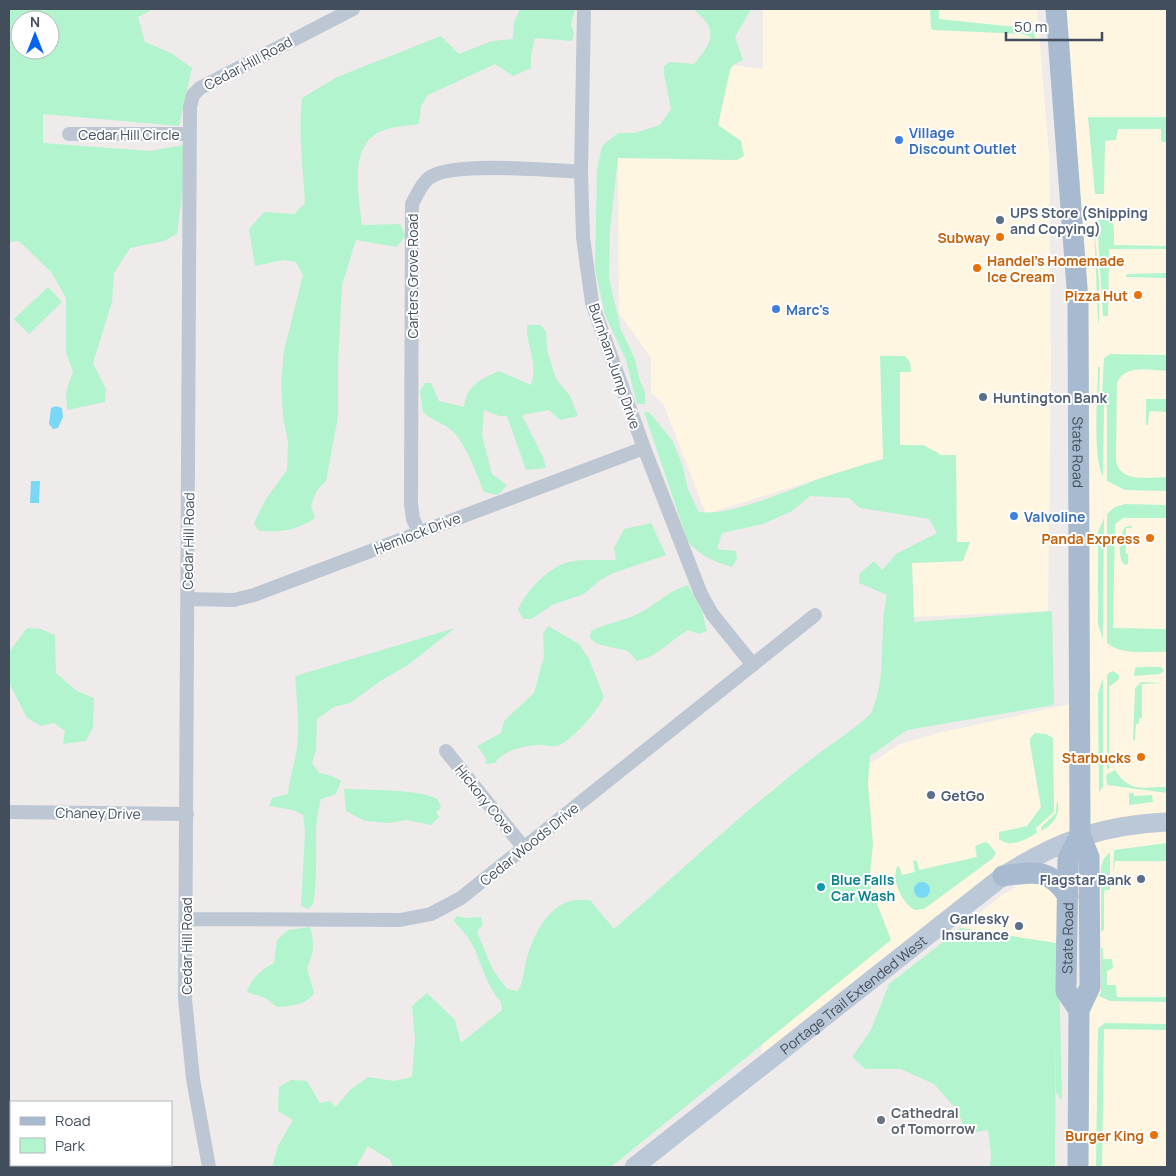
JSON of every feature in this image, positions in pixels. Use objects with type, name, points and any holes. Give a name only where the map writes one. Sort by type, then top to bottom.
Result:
[{"type":"main road","name":"State Road","points":[[1056,9],[1078,301],[1080,835],[1089,857],[1090,987],[1079,1010],[1078,1167]]},
{"type":"main road","name":"Portage Trail Extended West","points":[[634,1167],[1003,876],[1046,851],[1080,835],[1116,828],[1167,822]]},
{"type":"main road","name":"State Road","points":[[1079,1010],[1066,991],[1068,859],[1080,835]]},
{"type":"main road","points":[[1003,876],[1033,872],[1045,874],[1052,877],[1068,896]]},
{"type":"street","name":"Cedar Hill Road","points":[[209,1167],[193,1079],[187,1029],[190,107],[194,95],[200,88],[353,9]]},
{"type":"street","name":"Burnham Jump Drive","points":[[584,9],[581,172],[583,237],[592,303],[644,448],[706,604],[753,665]]},
{"type":"street","name":"Cedar Hill Circle","points":[[69,134],[189,134]]},
{"type":"street","name":"Carters Grove Road","points":[[419,532],[411,504],[412,204],[420,188],[429,178],[441,173],[464,169],[581,172]]},
{"type":"street","name":"Hemlock Drive","points":[[188,599],[234,600],[254,595],[644,448]]},
{"type":"street","name":"Cedar Woods Drive","points":[[186,919],[382,920],[420,916],[441,910],[461,898],[815,615]]},
{"type":"street","name":"Hickory Cove","points":[[446,751],[524,848]]},
{"type":"street","name":"Chaney Drive","points":[[9,812],[187,814]]},
{"type":"shaded area","points":[[763,9],[1037,9],[1049,153],[1051,367],[1048,611],[914,617],[912,563],[963,561],[969,542],[957,542],[954,455],[891,456],[706,514],[663,403],[651,393],[651,358],[619,313],[618,158],[737,160],[741,141],[718,125],[731,65],[763,69]]},
{"type":"shaded area","points":[[1056,9],[1167,9],[1167,1167],[1078,1167],[1080,836],[1047,850],[762,1066],[755,805],[781,782],[873,762],[900,744],[938,733],[1079,702],[1079,526]]},
{"type":"shaded area","points":[[1033,877],[1059,893],[1060,945],[961,928],[1002,895]]},
{"type":"green space","points":[[9,9],[153,9],[138,17],[145,42],[171,53],[192,68],[179,126],[43,114],[43,143],[150,151],[183,145],[183,190],[177,234],[164,241],[130,248],[114,273],[112,302],[93,363],[106,389],[105,402],[67,410],[66,392],[73,371],[66,353],[66,298],[51,272],[19,241],[9,242]]},
{"type":"green space","points":[[520,9],[575,9],[571,24],[574,33],[572,41],[535,38],[531,55],[531,68],[513,76],[495,64],[428,95],[421,106],[419,124],[384,130],[372,137],[365,146],[360,158],[358,171],[362,225],[400,224],[406,236],[396,247],[356,240],[342,285],[338,364],[338,417],[326,481],[317,490],[311,505],[315,518],[301,526],[288,530],[259,531],[254,523],[266,499],[287,470],[288,442],[283,417],[281,381],[284,351],[303,275],[296,262],[283,260],[255,266],[249,229],[264,212],[294,214],[305,203],[301,137],[302,98],[337,77],[441,36],[459,54],[492,41],[513,39],[514,22]]},
{"type":"green space","points":[[693,9],[751,9],[735,37],[743,60],[733,65],[730,70],[718,125],[741,141],[744,156],[737,160],[618,158],[610,229],[609,278],[621,330],[635,359],[639,378],[645,392],[645,404],[637,404],[626,360],[605,315],[595,269],[597,170],[602,146],[618,133],[635,133],[660,125],[671,109],[664,66],[670,62],[694,64],[709,42],[710,30],[707,23]]},
{"type":"green space","points":[[930,9],[939,9],[939,19],[1034,29],[1035,39],[1023,34],[934,30],[931,29]]},
{"type":"green space","points":[[1088,117],[1167,117],[1167,143],[1161,141],[1161,129],[1118,129],[1116,140],[1105,141],[1104,194],[1095,194]]},
{"type":"green space","points":[[1104,216],[1111,220],[1113,224],[1114,245],[1167,246],[1167,249],[1109,249],[1108,316],[1103,316],[1097,220]]},
{"type":"green space","points":[[1094,223],[1099,282],[1099,324],[1098,321]]},
{"type":"green space","points":[[1167,273],[1167,278],[1126,277],[1127,274]]},
{"type":"green space","points":[[48,287],[62,302],[29,334],[14,319]]},
{"type":"green space","points":[[527,325],[541,325],[546,332],[547,350],[556,379],[570,396],[578,416],[560,420],[549,410],[522,415],[543,457],[546,468],[526,470],[507,416],[499,416],[484,410],[482,435],[492,474],[507,485],[498,495],[484,492],[470,458],[455,434],[423,412],[420,391],[425,383],[431,383],[439,401],[464,407],[471,388],[486,377],[499,371],[531,385],[534,370]]},
{"type":"green space","points":[[1110,354],[1167,355],[1167,371],[1139,369],[1126,373],[1117,383],[1116,459],[1118,467],[1129,476],[1144,478],[1167,477],[1167,491],[1125,490],[1107,481],[1107,408],[1102,397],[1104,358]]},
{"type":"green space","points":[[880,356],[905,356],[910,362],[911,372],[900,372],[900,445],[923,445],[940,454],[938,455],[956,455],[957,542],[970,542],[963,561],[912,563],[914,622],[1052,611],[1054,705],[907,730],[870,756],[868,784],[873,844],[869,883],[891,940],[611,1167],[393,1167],[390,1160],[368,1146],[356,1167],[272,1167],[278,1146],[293,1120],[278,1111],[279,1087],[291,1080],[307,1081],[320,1103],[330,1101],[336,1107],[350,1090],[368,1077],[394,1081],[412,1077],[415,1039],[412,1006],[427,993],[455,1020],[461,1043],[502,1010],[501,1002],[489,984],[473,946],[454,921],[456,916],[466,918],[481,917],[483,924],[477,932],[493,970],[507,989],[518,991],[528,953],[536,934],[554,910],[570,901],[590,900],[614,929],[768,794],[857,725],[872,711],[880,683],[884,609],[887,595],[859,583],[859,574],[874,561],[882,570],[896,554],[937,533],[929,519],[860,508],[849,498],[810,496],[792,511],[763,524],[722,533],[717,549],[736,551],[737,559],[732,567],[719,563],[703,555],[688,542],[644,412],[649,412],[672,440],[682,464],[688,489],[698,511],[708,513],[738,508],[824,477],[883,459]]},
{"type":"green space","points":[[1098,367],[1100,367],[1099,398],[1104,405],[1103,477],[1097,440]]},
{"type":"green space","points":[[1146,399],[1167,399],[1167,412],[1149,411],[1148,425],[1146,425]]},
{"type":"green space","points":[[1125,504],[1167,505],[1167,518],[1123,518],[1115,524],[1113,628],[1167,629],[1167,652],[1120,650],[1107,643],[1107,514],[1115,507]]},
{"type":"green space","points":[[1104,518],[1103,639],[1098,624],[1098,532]]},
{"type":"green space","points":[[651,523],[666,555],[613,573],[599,581],[584,594],[554,604],[531,619],[523,619],[518,610],[521,603],[544,576],[558,566],[571,561],[616,560],[614,548],[624,529]]},
{"type":"green space","points":[[1132,526],[1132,528],[1126,528],[1128,564],[1125,565],[1121,558],[1120,541],[1125,527]]},
{"type":"green space","points":[[688,585],[702,611],[707,631],[699,634],[688,630],[651,656],[637,661],[628,651],[597,644],[590,638],[591,631],[637,614],[670,593]]},
{"type":"green space","points":[[548,626],[579,644],[589,659],[604,697],[583,726],[562,744],[522,747],[503,755],[495,763],[486,764],[485,757],[477,746],[501,733],[504,721],[534,693],[544,656],[543,634]]},
{"type":"green space","points":[[27,628],[41,629],[55,635],[56,673],[77,691],[94,698],[93,727],[86,741],[63,744],[65,731],[54,723],[41,726],[27,718],[9,683],[9,652]]},
{"type":"green space","points":[[455,628],[408,665],[382,680],[350,703],[334,707],[317,719],[316,750],[312,763],[319,773],[332,776],[341,781],[336,794],[321,799],[316,838],[316,878],[313,904],[308,909],[301,906],[305,831],[303,815],[293,810],[269,806],[272,798],[288,794],[297,749],[298,718],[295,676]]},
{"type":"green space","points":[[1161,667],[1164,671],[1160,674],[1134,676],[1135,668]]},
{"type":"green space","points":[[1113,671],[1119,675],[1119,679],[1109,687],[1109,769],[1107,769],[1107,674]]},
{"type":"green space","points":[[1103,678],[1103,787],[1099,792],[1098,693]]},
{"type":"green space","points":[[1141,682],[1164,683],[1142,684],[1142,718],[1139,718],[1139,724],[1136,724],[1135,740],[1133,740],[1135,688]]},
{"type":"green space","points":[[1035,733],[1046,734],[1053,738],[1054,812],[1036,828],[1037,833],[1018,842],[1004,842],[999,839],[999,832],[1027,826],[1041,807],[1030,744],[1030,738]]},
{"type":"green space","points":[[1115,770],[1131,785],[1144,788],[1167,787],[1167,793],[1107,785],[1106,775]]},
{"type":"green space","points":[[344,789],[391,790],[427,795],[439,802],[441,808],[436,812],[439,817],[431,825],[406,820],[388,823],[365,821],[346,811]]},
{"type":"green space","points":[[1129,793],[1134,793],[1134,796],[1152,795],[1153,802],[1129,805]]},
{"type":"green space","points":[[1057,800],[1058,814],[1056,818],[1041,831],[1041,827],[1056,813]]},
{"type":"green space","points":[[985,842],[996,853],[992,859],[924,909],[915,910],[906,903],[897,885],[897,867],[899,866],[902,875],[915,872],[913,860],[917,861],[919,870],[977,857],[975,846]]},
{"type":"green space","points":[[1167,843],[1167,861],[1115,861],[1113,877],[1114,850]]},
{"type":"green space","points":[[1110,852],[1110,890],[1105,890],[1104,894],[1104,930],[1101,932],[1101,867],[1104,858]]},
{"type":"green space","points":[[310,927],[313,948],[307,968],[314,993],[302,1003],[277,1007],[265,998],[247,992],[251,982],[258,974],[274,963],[277,940],[288,930]]},
{"type":"green space","points":[[961,928],[1056,943],[1058,928],[1062,1101],[1056,1092],[1056,1023],[1055,1167],[990,1167],[991,1154],[988,1130],[966,1134],[958,1111],[934,1084],[901,1069],[865,1069],[852,1057],[871,1030],[889,984]]},
{"type":"green space","points":[[1101,947],[1103,948],[1103,959],[1112,959],[1113,968],[1107,971],[1107,985],[1116,985],[1117,997],[1167,997],[1167,1002],[1110,1001],[1099,996],[1101,992]]},
{"type":"green space","points":[[1105,1023],[1167,1024],[1167,1030],[1104,1029],[1102,1167],[1096,1167],[1098,1028]]},
{"type":"water","points":[[56,406],[62,408],[63,417],[58,428],[53,429],[49,424],[51,408]]},
{"type":"water","points":[[31,481],[40,481],[39,503],[30,503]]},
{"type":"water","points":[[922,882],[928,884],[930,890],[928,896],[922,898],[916,896],[914,890],[916,884]]},
{"type":"place","name":"Village Discount Outlet","points":[[899,140]]},
{"type":"place","name":"UPS Store (Shipping and Copying)","points":[[1000,220]]},
{"type":"place","name":"Subway","points":[[1000,237]]},
{"type":"place","name":"Handel's Homemade Ice Cream","points":[[977,268]]},
{"type":"place","name":"Pizza Hut","points":[[1138,295]]},
{"type":"place","name":"Marc's","points":[[776,309]]},
{"type":"place","name":"Huntington Bank","points":[[983,397]]},
{"type":"place","name":"Valvoline","points":[[1014,516]]},
{"type":"place","name":"Panda Express","points":[[1150,538]]},
{"type":"place","name":"Starbucks","points":[[1141,757]]},
{"type":"place","name":"GetGo","points":[[931,795]]},
{"type":"place","name":"Flagstar Bank","points":[[1141,879]]},
{"type":"place","name":"Blue Falls Car Wash","points":[[821,887]]},
{"type":"place","name":"Garlesky Insurance","points":[[1019,926]]},
{"type":"place","name":"Cathedral of Tomorrow","points":[[881,1120]]},
{"type":"place","name":"Burger King","points":[[1154,1135]]}]
